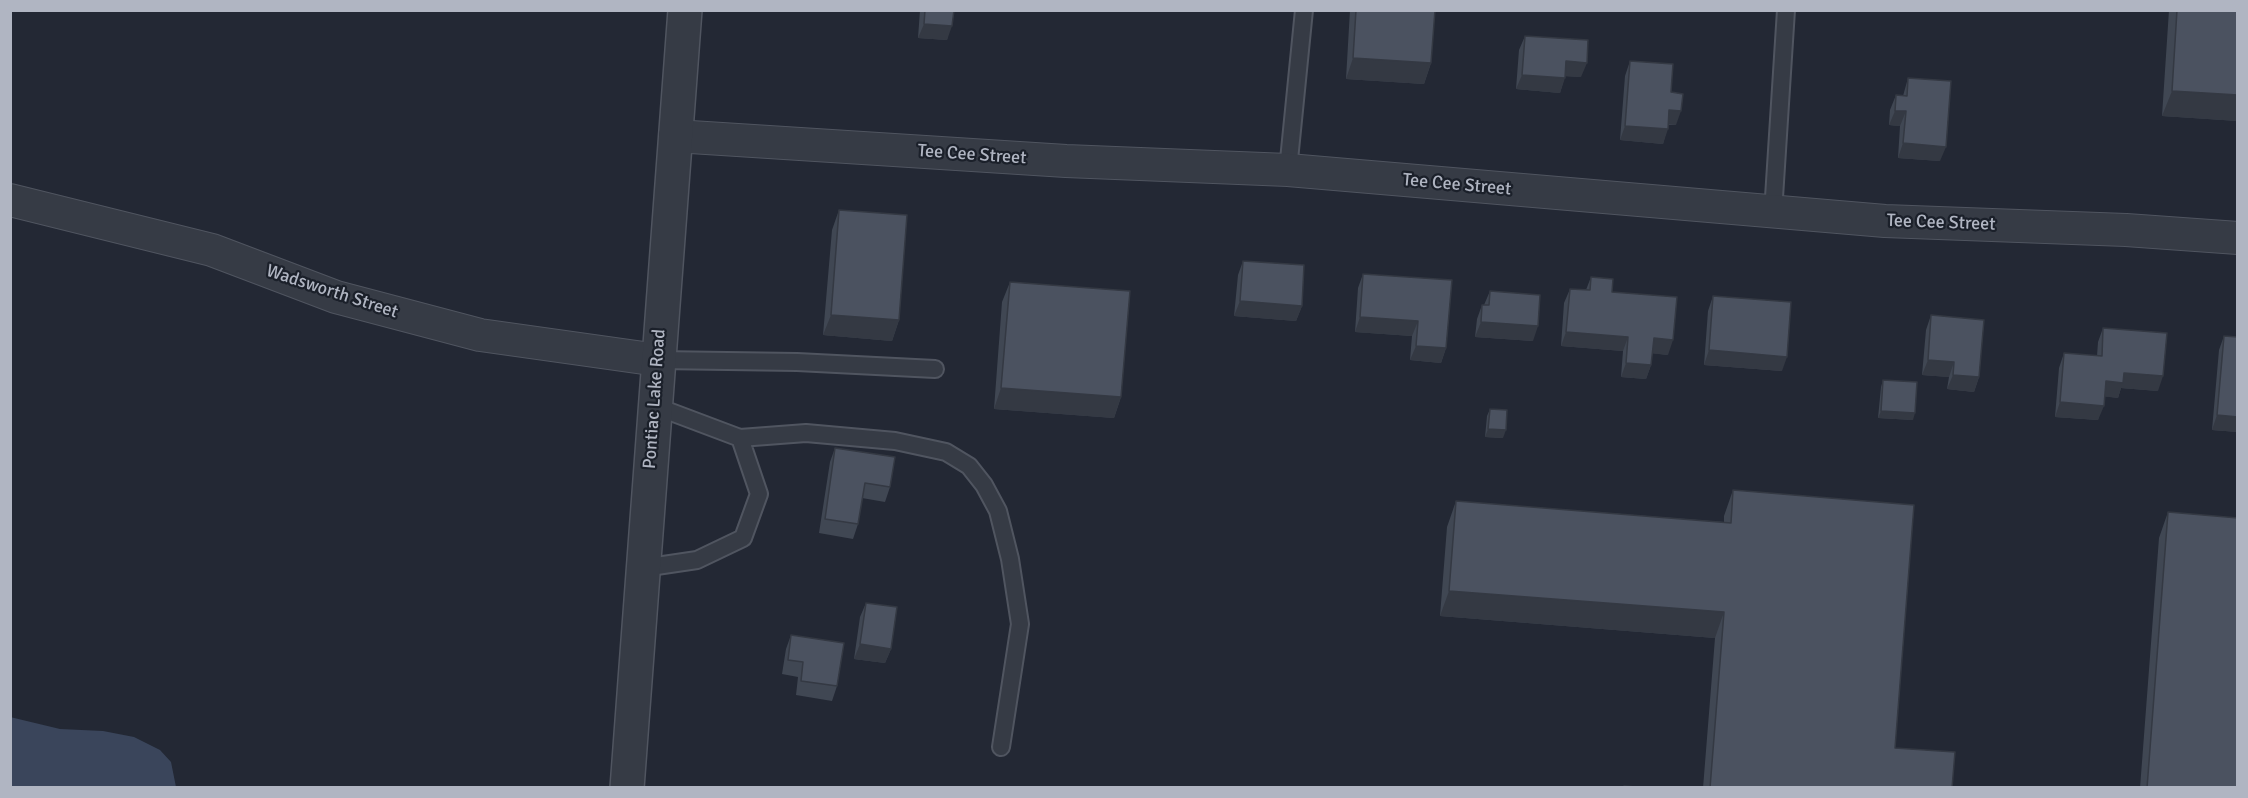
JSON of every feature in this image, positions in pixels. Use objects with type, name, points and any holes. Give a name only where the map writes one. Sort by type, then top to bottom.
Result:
[{"type":"street","name":"Pontiac Lake Road","points":[[627,788],[685,10]]},
{"type":"street","name":"Tee Cee Street","points":[[675,136],[1066,161],[1288,170],[1885,221],[2126,230],[2238,238]]},
{"type":"street","name":"Wadsworth Street","points":[[10,200],[212,250],[336,297],[480,335],[658,360]]},
{"type":"lane","points":[[1288,170],[1304,10]]},
{"type":"lane","points":[[1773,213],[1786,10]]},
{"type":"lane","points":[[658,360],[797,362],[935,369]]},
{"type":"lane","points":[[655,406],[740,438],[806,433],[895,441],[946,452],[969,466],[984,485],[998,511],[1010,559],[1020,624],[1001,747]]},
{"type":"lane","points":[[643,568],[697,560],[743,538],[759,494],[740,438]]},
{"type":"water","points":[[10,717],[60,729],[103,731],[134,737],[160,750],[171,762],[176,787],[11,787]]},
{"type":"building","points":[[925,10],[954,10],[952,26],[924,24]]},
{"type":"building","points":[[1356,10],[1435,10],[1431,63],[1353,58]]},
{"type":"building","points":[[2177,10],[2238,10],[2238,95],[2172,91]]},
{"type":"building","points":[[1525,36],[1588,40],[1587,63],[1566,61],[1565,78],[1522,75]]},
{"type":"building","points":[[1630,61],[1673,64],[1671,92],[1683,94],[1681,111],[1669,110],[1668,129],[1625,126]]},
{"type":"building","points":[[1908,78],[1951,81],[1946,147],[1903,143],[1906,111],[1895,111],[1896,95],[1907,96]]},
{"type":"building","points":[[839,210],[907,215],[899,320],[831,315]]},
{"type":"building","points":[[1243,261],[1304,265],[1302,306],[1240,301]]},
{"type":"building","points":[[1363,274],[1452,280],[1446,348],[1416,346],[1418,321],[1360,317]]},
{"type":"building","points":[[1591,277],[1613,279],[1612,292],[1677,297],[1673,340],[1654,338],[1651,365],[1626,363],[1628,337],[1566,332],[1570,289],[1590,290]]},
{"type":"building","points":[[1010,282],[1130,291],[1121,397],[1001,388]]},
{"type":"building","points":[[1490,291],[1540,295],[1538,326],[1481,322],[1482,305],[1489,305]]},
{"type":"building","points":[[1713,296],[1791,302],[1787,357],[1709,350]]},
{"type":"building","points":[[1931,315],[1984,320],[1979,377],[1953,375],[1954,362],[1928,360]]},
{"type":"building","points":[[2103,328],[2167,333],[2163,376],[2124,373],[2123,383],[2106,381],[2104,406],[2060,402],[2064,353],[2102,356]]},
{"type":"building","points":[[2224,336],[2238,337],[2238,417],[2217,415]]},
{"type":"building","points":[[1883,380],[1917,382],[1915,413],[1881,411]]},
{"type":"building","points":[[1490,409],[1507,410],[1506,430],[1488,429]]},
{"type":"building","points":[[835,448],[895,457],[890,487],[865,483],[858,524],[825,519]]},
{"type":"building","points":[[1733,490],[1914,505],[1895,748],[1955,752],[1952,788],[1710,788],[1724,612],[1449,591],[1456,501],[1731,523]]},
{"type":"building","points":[[2168,512],[2238,518],[2238,788],[2147,788]]},
{"type":"building","points":[[866,603],[897,607],[891,649],[860,644]]},
{"type":"building","points":[[791,635],[844,643],[837,686],[801,681],[803,662],[788,660]]},
{"type":"building","points":[[1624,786],[1648,788],[1624,788]]}]
